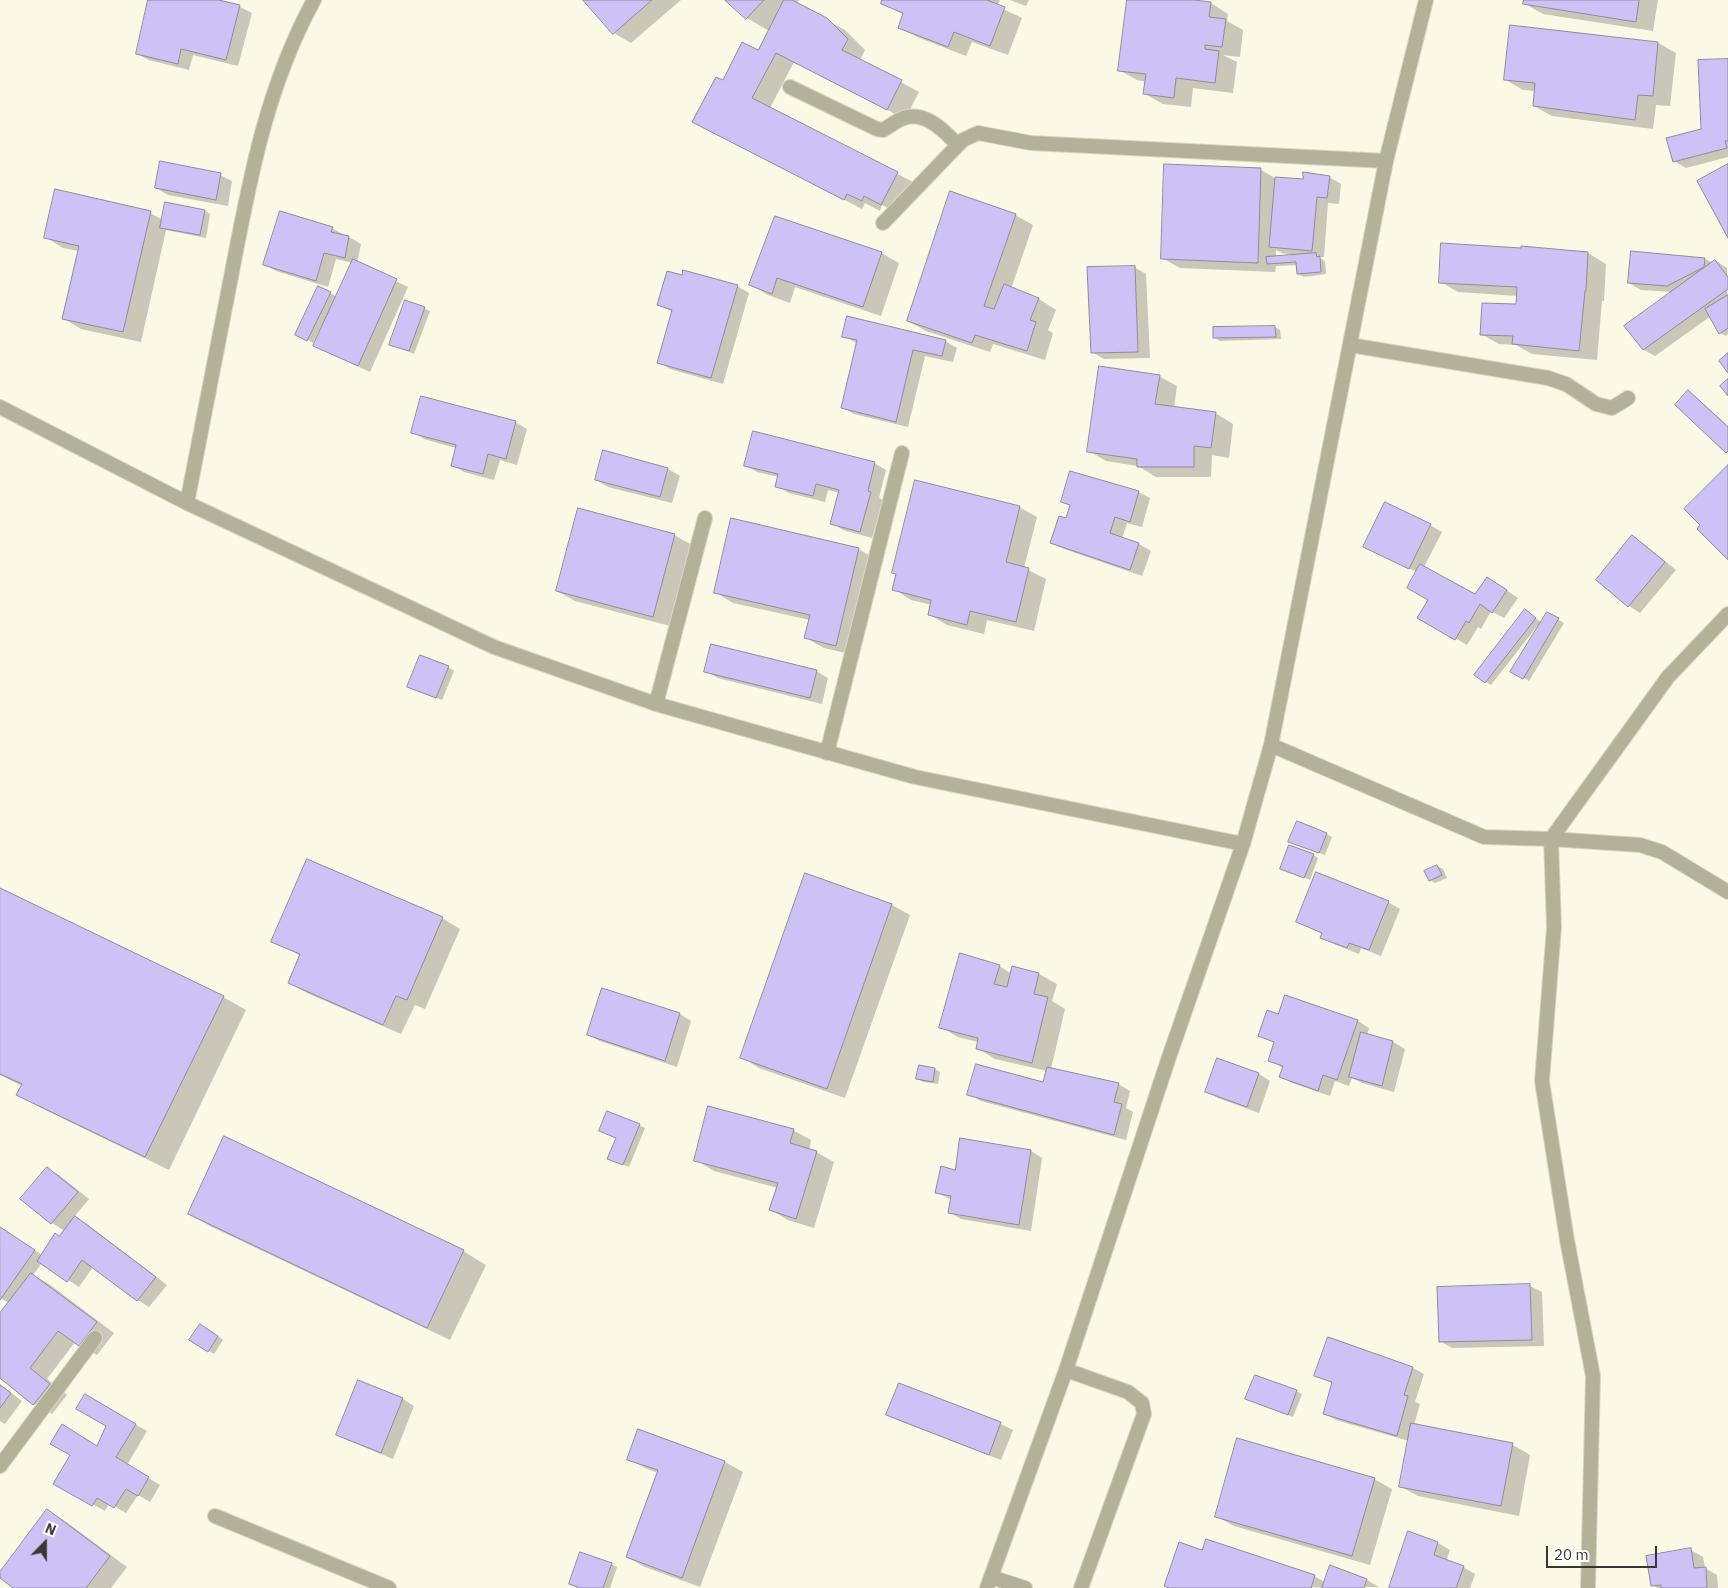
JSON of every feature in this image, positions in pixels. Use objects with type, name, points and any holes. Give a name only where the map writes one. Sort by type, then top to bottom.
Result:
[{"type":"street","points":[[1025,1588],[989,1582],[1066,1370],[1168,1060],[1243,844],[1271,745],[1386,161],[1426,0]]},
{"type":"street","points":[[187,503],[248,192],[264,126],[278,77],[311,1]]},
{"type":"street","points":[[790,87],[878,129],[884,130],[903,118],[917,116],[936,124],[958,145]]},
{"type":"street","points":[[883,223],[963,140],[978,133],[1031,142],[1386,161]]},
{"type":"street","points":[[1350,345],[1548,378],[1566,384],[1596,404],[1612,408],[1628,398]]},
{"type":"street","points":[[0,407],[187,503],[494,647],[656,704],[915,777],[1243,844]]},
{"type":"street","points":[[827,753],[902,453]]},
{"type":"street","points":[[656,704],[705,518]]},
{"type":"street","points":[[1588,1588],[1593,1376],[1567,1240],[1542,1081],[1554,927],[1551,839],[1668,677],[1728,614]]},
{"type":"street","points":[[1271,745],[1484,836],[1640,845],[1662,852],[1728,892]]},
{"type":"street","points":[[0,1466],[95,1338]]},
{"type":"street","points":[[1066,1370],[1128,1392],[1142,1404],[1144,1414],[1080,1588]]},
{"type":"street","points":[[215,1516],[389,1588]]},
{"type":"building","points":[[148,0],[219,0],[240,5],[226,60],[181,49],[178,64],[136,54]]},
{"type":"building","points":[[583,0],[652,0],[613,34]]},
{"type":"building","points":[[725,0],[764,0],[746,19]]},
{"type":"building","points":[[784,0],[792,0],[827,18],[848,39],[842,50],[902,80],[887,110],[776,53],[752,98],[898,172],[881,205],[864,196],[862,201],[847,194],[844,200],[692,122],[716,77],[723,80],[742,42],[758,50]]},
{"type":"building","points":[[882,0],[987,0],[1005,7],[990,46],[954,32],[948,47],[898,28],[903,13],[881,4]]},
{"type":"building","points":[[1127,0],[1194,0],[1211,2],[1209,17],[1226,19],[1222,47],[1205,45],[1205,49],[1219,51],[1215,83],[1176,78],[1174,98],[1143,94],[1146,74],[1118,71]]},
{"type":"building","points":[[1524,0],[1639,0],[1636,22],[1523,4]]},
{"type":"building","points":[[1510,25],[1658,42],[1653,96],[1638,95],[1635,120],[1533,106],[1535,83],[1504,80]]},
{"type":"building","points":[[1728,59],[1728,141],[1725,141],[1727,148],[1673,162],[1666,138],[1701,129],[1698,60]]},
{"type":"building","points":[[160,161],[221,173],[216,200],[155,188]]},
{"type":"building","points":[[1164,164],[1261,168],[1258,263],[1161,259]]},
{"type":"building","points":[[1728,164],[1728,238],[1697,181]]},
{"type":"building","points":[[1303,172],[1330,176],[1327,198],[1317,197],[1312,251],[1269,247],[1275,177],[1303,179]]},
{"type":"building","points":[[55,189],[151,211],[123,332],[62,319],[79,246],[44,238]]},
{"type":"building","points":[[950,191],[1016,214],[984,306],[994,309],[1004,284],[1039,298],[1030,320],[1036,322],[1027,351],[975,335],[972,343],[907,321]]},
{"type":"building","points":[[165,202],[205,210],[200,235],[160,228]]},
{"type":"building","points":[[280,211],[333,227],[331,232],[349,236],[345,258],[324,253],[316,281],[263,265]]},
{"type":"building","points":[[775,216],[882,252],[863,307],[777,278],[772,294],[749,285]]},
{"type":"building","points":[[1441,243],[1521,248],[1521,246],[1588,252],[1586,291],[1579,351],[1512,344],[1513,336],[1480,335],[1482,303],[1516,304],[1517,287],[1439,283]]},
{"type":"building","points":[[1631,251],[1705,258],[1704,267],[1667,286],[1628,283]]},
{"type":"building","points":[[1316,253],[1317,257],[1320,256],[1321,272],[1297,274],[1296,262],[1267,264],[1266,257]]},
{"type":"building","points":[[353,259],[397,279],[358,366],[313,346]]},
{"type":"building","points":[[1715,260],[1728,277],[1728,289],[1643,350],[1624,326]]},
{"type":"building","points":[[1135,266],[1138,352],[1091,353],[1087,267]]},
{"type":"building","points":[[683,270],[738,285],[711,378],[657,363],[672,310],[657,305],[667,271],[682,275]]},
{"type":"building","points":[[318,286],[331,292],[307,341],[295,335]]},
{"type":"building","points":[[1728,295],[1728,328],[1719,334],[1705,309]]},
{"type":"building","points":[[405,300],[425,307],[409,351],[389,345]]},
{"type":"building","points":[[847,316],[946,340],[942,356],[913,350],[896,422],[841,408],[857,340],[842,337]]},
{"type":"building","points":[[1275,326],[1276,337],[1213,338],[1213,327]]},
{"type":"building","points":[[1728,353],[1728,373],[1719,361]]},
{"type":"building","points":[[1099,366],[1160,375],[1155,404],[1216,412],[1211,448],[1194,446],[1194,467],[1137,467],[1137,459],[1087,452]]},
{"type":"building","points":[[1728,379],[1728,396],[1720,386]]},
{"type":"building","points":[[1688,390],[1728,427],[1728,451],[1726,453],[1675,405]]},
{"type":"building","points":[[421,396],[516,421],[506,459],[488,454],[483,474],[451,466],[456,445],[411,433]]},
{"type":"building","points":[[753,431],[875,462],[868,491],[871,492],[860,532],[830,524],[839,490],[816,484],[813,496],[775,487],[778,474],[744,466]]},
{"type":"building","points":[[603,450],[668,468],[660,497],[595,480]]},
{"type":"building","points":[[1728,465],[1728,560],[1697,529],[1700,525],[1684,509]]},
{"type":"building","points":[[1070,471],[1139,491],[1130,522],[1115,517],[1110,533],[1139,543],[1130,570],[1050,543],[1059,516],[1066,518],[1070,505],[1061,502]]},
{"type":"building","points":[[915,480],[1020,506],[1006,562],[1029,568],[1016,622],[970,611],[967,625],[928,615],[931,600],[892,590],[896,574],[892,573]]},
{"type":"building","points":[[1385,502],[1431,524],[1409,569],[1363,547]]},
{"type":"building","points":[[578,508],[675,534],[653,617],[556,591]]},
{"type":"building","points":[[731,518],[859,548],[836,646],[804,638],[810,615],[714,593]]},
{"type":"building","points":[[1632,535],[1665,562],[1628,607],[1596,580]]},
{"type":"building","points":[[1420,564],[1475,594],[1487,577],[1507,590],[1492,613],[1480,604],[1469,623],[1466,621],[1455,640],[1417,618],[1428,600],[1407,588]]},
{"type":"building","points":[[1525,609],[1536,618],[1485,683],[1474,675]]},
{"type":"building","points":[[1547,612],[1559,618],[1523,679],[1510,672]]},
{"type":"building","points":[[711,644],[817,670],[810,698],[704,672]]},
{"type":"building","points":[[420,655],[449,666],[436,698],[407,687]]},
{"type":"building","points":[[1297,821],[1327,833],[1319,853],[1288,842]]},
{"type":"building","points":[[1289,845],[1314,854],[1304,878],[1280,869]]},
{"type":"building","points":[[307,859],[443,917],[407,1000],[396,996],[383,1025],[288,983],[300,954],[271,942]]},
{"type":"building","points":[[1437,865],[1442,875],[1429,881],[1424,871]]},
{"type":"building","points":[[1316,872],[1389,901],[1369,950],[1349,943],[1347,948],[1320,938],[1322,933],[1296,922]]},
{"type":"building","points":[[805,873],[892,904],[827,1089],[740,1058]]},
{"type":"building","points":[[0,888],[224,996],[145,1157],[16,1095],[22,1084],[0,1074]]},
{"type":"building","points":[[960,953],[1000,965],[994,984],[1007,987],[1012,966],[1039,973],[1034,994],[1048,997],[1032,1063],[976,1049],[978,1038],[939,1028]]},
{"type":"building","points":[[602,988],[680,1013],[665,1061],[587,1035]]},
{"type":"building","points":[[1285,995],[1358,1020],[1337,1080],[1323,1075],[1318,1091],[1279,1077],[1283,1066],[1268,1061],[1274,1042],[1258,1036],[1267,1010],[1278,1014]]},
{"type":"building","points":[[1361,1032],[1393,1041],[1382,1086],[1349,1077]]},
{"type":"building","points":[[1217,1058],[1259,1073],[1247,1107],[1205,1092]]},
{"type":"building","points":[[976,1064],[1043,1082],[1047,1067],[1119,1083],[1114,1102],[1122,1104],[1114,1135],[967,1095]]},
{"type":"building","points":[[919,1065],[935,1068],[933,1082],[916,1079]]},
{"type":"building","points":[[708,1106],[794,1129],[790,1143],[817,1151],[796,1219],[769,1210],[778,1183],[694,1161]]},
{"type":"building","points":[[607,1111],[640,1124],[623,1165],[607,1159],[616,1138],[599,1131]]},
{"type":"building","points":[[224,1136],[464,1250],[427,1328],[188,1214]]},
{"type":"building","points":[[960,1138],[1031,1150],[1019,1225],[948,1213],[951,1196],[935,1193],[941,1166],[955,1170]]},
{"type":"building","points":[[47,1167],[78,1192],[51,1224],[20,1199]]},
{"type":"building","points":[[75,1216],[156,1277],[137,1301],[82,1260],[67,1282],[37,1261],[55,1233],[59,1236]]},
{"type":"building","points":[[0,1227],[35,1250],[0,1300]]},
{"type":"building","points":[[31,1273],[97,1322],[79,1346],[58,1331],[30,1368],[50,1384],[33,1405],[0,1378],[0,1313]]},
{"type":"building","points":[[1530,1284],[1532,1340],[1439,1342],[1437,1287]]},
{"type":"building","points":[[200,1324],[218,1336],[208,1352],[189,1340]]},
{"type":"building","points":[[1328,1337],[1413,1367],[1404,1395],[1408,1396],[1397,1436],[1323,1414],[1332,1382],[1314,1376]]},
{"type":"building","points":[[1255,1375],[1297,1390],[1288,1415],[1245,1399]]},
{"type":"building","points":[[358,1380],[403,1398],[381,1453],[336,1435]]},
{"type":"building","points":[[899,1383],[1001,1422],[989,1455],[886,1415]]},
{"type":"building","points":[[0,1385],[11,1393],[0,1408]]},
{"type":"building","points":[[85,1394],[136,1424],[116,1457],[149,1477],[138,1496],[126,1489],[114,1508],[97,1498],[92,1506],[53,1484],[70,1455],[50,1444],[62,1424],[97,1446],[106,1426],[76,1409]]},
{"type":"building","points":[[1411,1423],[1513,1443],[1501,1506],[1399,1487]]},
{"type":"building","points":[[638,1429],[725,1461],[682,1578],[626,1557],[658,1470],[627,1460]]},
{"type":"building","points":[[1237,1438],[1375,1478],[1352,1556],[1215,1517]]},
{"type":"building","points":[[47,1509],[110,1556],[86,1588],[13,1588],[0,1578],[0,1572]]},
{"type":"building","points":[[1408,1531],[1438,1542],[1434,1555],[1464,1566],[1456,1588],[1389,1588]]},
{"type":"building","points":[[1206,1539],[1315,1575],[1311,1588],[1169,1588],[1164,1586],[1179,1542],[1202,1550]]},
{"type":"building","points":[[1691,1548],[1694,1568],[1706,1567],[1707,1588],[1661,1588],[1661,1585],[1651,1586],[1646,1556]]},
{"type":"building","points":[[580,1552],[612,1563],[603,1588],[580,1588],[569,1584]]},
{"type":"building","points":[[1330,1565],[1367,1579],[1364,1588],[1322,1588]]}]
